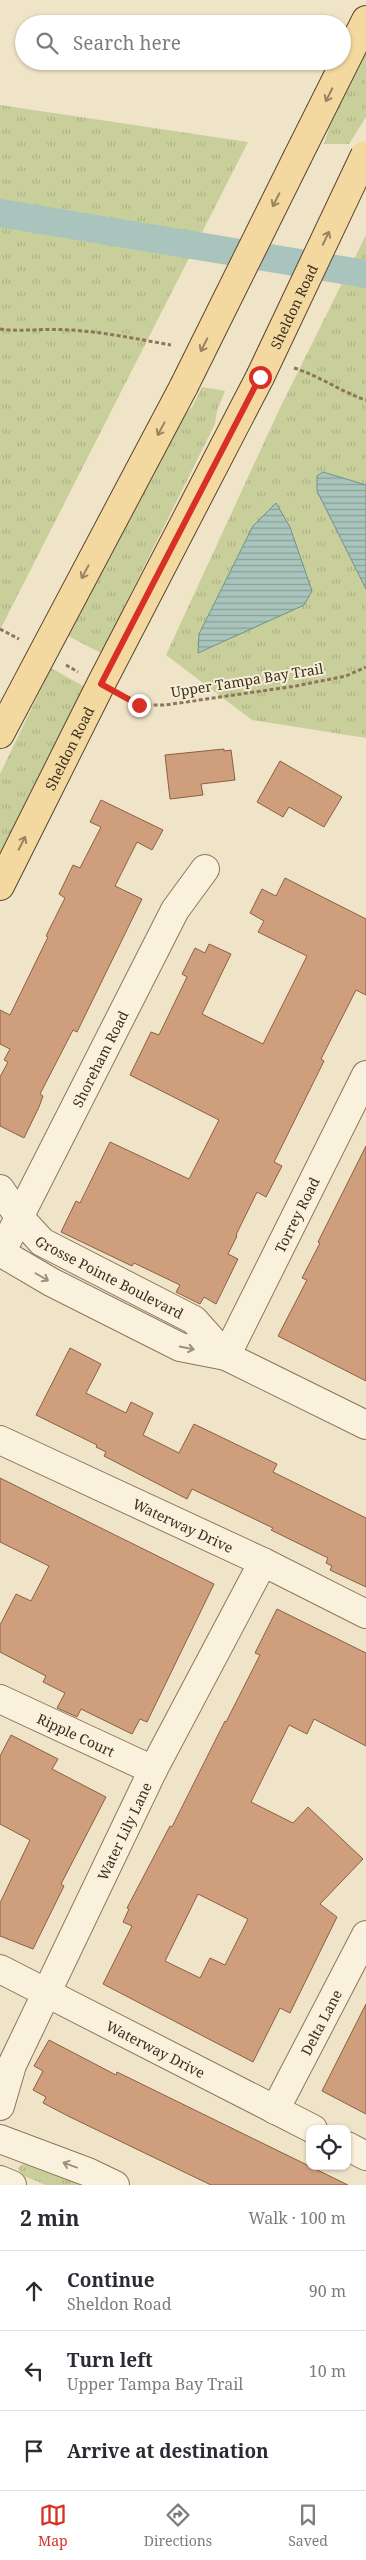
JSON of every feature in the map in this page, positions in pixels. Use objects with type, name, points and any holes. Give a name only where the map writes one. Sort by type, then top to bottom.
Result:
[{"type":"main road","points":[[351,50],[366,20]]},
{"type":"main road","points":[[0,734],[184,386],[341,70]]},
{"type":"main road","name":"Sheldon Road","points":[[0,886],[101,684],[260,377],[366,154]]},
{"type":"street","name":"Shoreham Road","points":[[1,1252],[20,1218],[175,910],[204,869]]},
{"type":"street","name":"Torrey Road","points":[[226,1356],[366,1075]]},
{"type":"street","name":"Grosse Pointe Boulevard","points":[[0,1189],[20,1218],[42,1242],[194,1320],[226,1356]]},
{"type":"street","name":"Grosse Pointe Boulevard","points":[[1,1252],[51,1282],[180,1347],[226,1356],[366,1425]]},
{"type":"street","name":"Waterway Drive","points":[[0,1440],[263,1562],[366,1614]]},
{"type":"street","name":"Water Lily Lane","points":[[0,2106],[12,2064],[153,1770],[263,1562]]},
{"type":"street","name":"Ripple Court","points":[[0,1699],[153,1770]]},
{"type":"street","name":"Delta Lane","points":[[275,2110],[366,1935]]},
{"type":"street","name":"Waterway Drive","points":[[0,1969],[47,1991],[306,2126]]},
{"type":"street","points":[[0,2139],[88,2172],[115,2185]]},
{"type":"street","points":[[351,2148],[366,2156]]},
{"type":"street","points":[[0,2180],[12,2185]]},
{"type":"path","points":[[0,329],[21,332],[49,328],[86,331],[171,345]]},
{"type":"path","points":[[291,367],[312,373],[347,394],[366,400]]},
{"type":"path","name":"Upper Tampa Bay Trail","points":[[0,629],[139,705],[165,705],[296,686],[346,676],[366,667]]},
{"type":"green space","points":[[366,48],[366,117],[349,144],[324,144],[333,115]]},
{"type":"green space","points":[[0,105],[248,142],[0,630]]},
{"type":"green space","points":[[366,235],[366,738],[252,720],[166,655],[279,410]]},
{"type":"green space","points":[[202,387],[225,391],[217,411],[215,424],[101,653],[68,636],[181,418],[192,407]]},
{"type":"green space","points":[[51,668],[85,687],[0,854],[0,774]]},
{"type":"green space","points":[[23,2164],[62,2176],[81,2185],[46,2185],[21,2175],[18,2168]]},
{"type":"water","points":[[323,472],[366,485],[366,589],[317,491],[317,476]]},
{"type":"water","points":[[276,503],[290,527],[312,591],[304,605],[198,653],[199,634],[253,526]]},
{"type":"building","points":[[224,749],[224,751],[231,750],[235,780],[201,784],[203,795],[170,799],[165,755]]},
{"type":"building","points":[[280,761],[342,797],[324,827],[289,807],[283,817],[257,802]]},
{"type":"building","points":[[101,800],[163,830],[152,850],[137,842],[115,886],[142,899],[77,1032],[73,1030],[40,1094],[43,1096],[39,1107],[24,1138],[0,1126],[0,1077],[8,1062],[4,1060],[10,1049],[0,1044],[0,1010],[10,1015],[65,898],[59,894],[73,865],[80,868],[101,827],[90,822]]},
{"type":"building","points":[[285,878],[366,919],[366,995],[356,990],[321,1059],[324,1061],[274,1162],[282,1166],[266,1197],[257,1192],[236,1235],[228,1254],[238,1259],[216,1304],[204,1297],[200,1304],[176,1292],[180,1285],[134,1263],[132,1266],[61,1232],[76,1201],[80,1203],[110,1142],[189,1179],[219,1120],[130,1075],[151,1032],[159,1035],[187,977],[182,974],[195,948],[205,953],[209,944],[231,954],[202,1014],[263,1044],[307,956],[258,932],[264,921],[250,913],[262,889],[276,896]]},
{"type":"building","points":[[366,1146],[366,1381],[278,1336],[307,1280],[302,1278],[320,1243],[318,1242]]},
{"type":"building","points":[[70,1348],[101,1364],[86,1393],[126,1413],[131,1402],[153,1413],[143,1435],[179,1453],[194,1424],[277,1464],[273,1472],[366,1518],[366,1587],[330,1570],[332,1566],[326,1563],[328,1558],[271,1530],[273,1528],[192,1489],[187,1499],[104,1456],[106,1452],[96,1447],[97,1445],[36,1415]]},
{"type":"building","points":[[0,1478],[214,1584],[147,1722],[140,1719],[132,1734],[81,1709],[77,1717],[57,1708],[65,1693],[43,1682],[46,1676],[0,1652],[0,1625],[16,1594],[31,1601],[49,1566],[0,1542]]},
{"type":"building","points":[[277,1609],[366,1653],[366,1746],[314,1719],[307,1734],[289,1725],[251,1802],[293,1823],[308,1807],[363,1859],[320,1904],[337,1917],[290,2013],[280,2008],[253,2062],[103,1984],[132,1926],[123,1922],[129,1909],[127,1908],[170,1826],[172,1827],[260,1655],[255,1653]],"holes":[[[198,1894],[248,1919],[225,1965],[210,1958],[200,1978],[165,1961]]]},
{"type":"building","points":[[11,1735],[58,1759],[52,1769],[106,1797],[61,1884],[64,1886],[33,1949],[0,1936],[0,1903],[30,1840],[0,1824],[0,1756]]},
{"type":"building","points":[[366,2004],[366,2114],[322,2091]]},
{"type":"building","points":[[49,2040],[116,2075],[117,2072],[306,2164],[306,2170],[317,2170],[348,2185],[211,2185],[43,2103],[46,2097],[33,2090],[43,2071],[34,2066]]},
{"type":"waterway","points":[[0,213],[366,274]]},
{"type":"route","points":[[139,705],[101,684],[260,377]]}]
